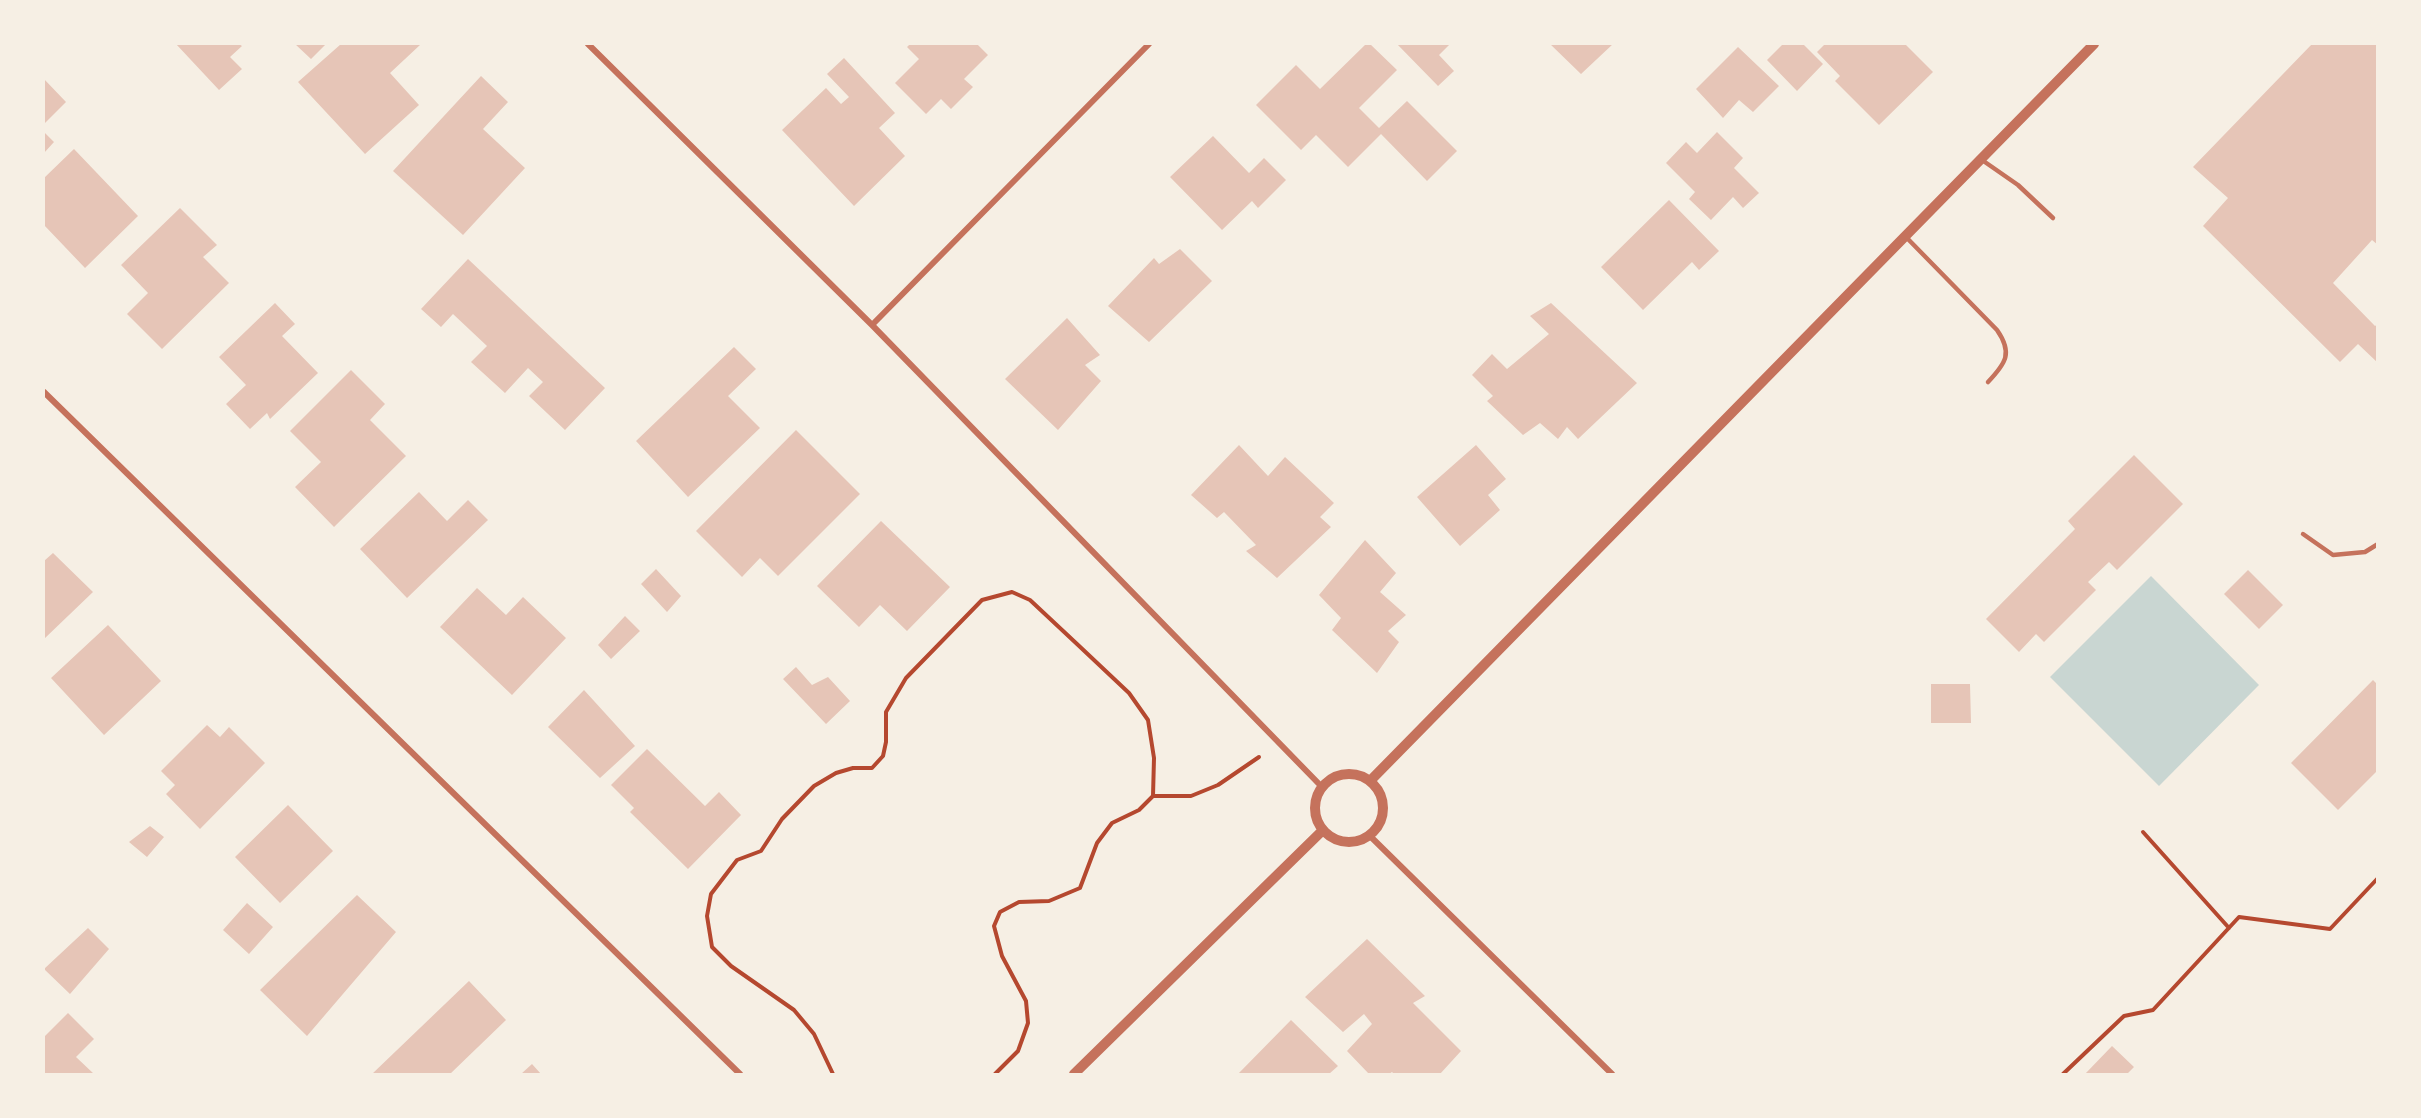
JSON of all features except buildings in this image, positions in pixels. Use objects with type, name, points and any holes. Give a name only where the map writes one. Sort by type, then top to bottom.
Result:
[{"type":"street","points":[[588,44],[872,325],[1322,787]]},
{"type":"street","points":[[872,325],[1149,44]]},
{"type":"street","points":[[1370,781],[2094,44]]},
{"type":"street","points":[[44,392],[740,1074]]},
{"type":"street","points":[[1346,774],[1357,775],[1370,781],[1381,796],[1383,807],[1378,828],[1370,836],[1360,841],[1349,843],[1338,841],[1323,830],[1315,815],[1315,804],[1322,787],[1335,776],[1346,774]]},
{"type":"street","points":[[1074,1074],[1323,830]]},
{"type":"street","points":[[1370,836],[1612,1074]]},
{"type":"lane","points":[[1980,159],[2018,185],[2053,218]]},
{"type":"lane","points":[[1904,236],[1997,330],[2004,340],[2006,360],[2001,369],[1988,382]]},
{"type":"lane","points":[[2303,534],[2333,555],[2366,552],[2378,544]]},
{"type":"path","points":[[832,1074],[814,1034],[794,1010],[731,966],[712,947],[707,916],[711,894],[737,860],[761,851],[782,819],[814,786],[836,773],[853,768],[872,768],[884,756],[886,712],[906,678],[982,600],[1012,592],[1030,600],[1129,693],[1148,720],[1154,758],[1153,796]]},
{"type":"path","points":[[994,1074],[1018,1051],[1028,1023],[1026,1001],[1002,956],[994,926],[1000,912],[1019,902],[1049,901],[1080,888],[1096,843],[1112,823],[1138,810],[1153,796],[1191,796],[1218,785],[1279,742]]},
{"type":"path","points":[[2144,832],[2229,928]]},
{"type":"path","points":[[2063,1074],[2124,1016],[2153,1010],[2239,917],[2330,929],[2378,878]]},
{"type":"shaded area","points":[[2151,576],[2259,685],[2159,786],[2050,677]]}]
